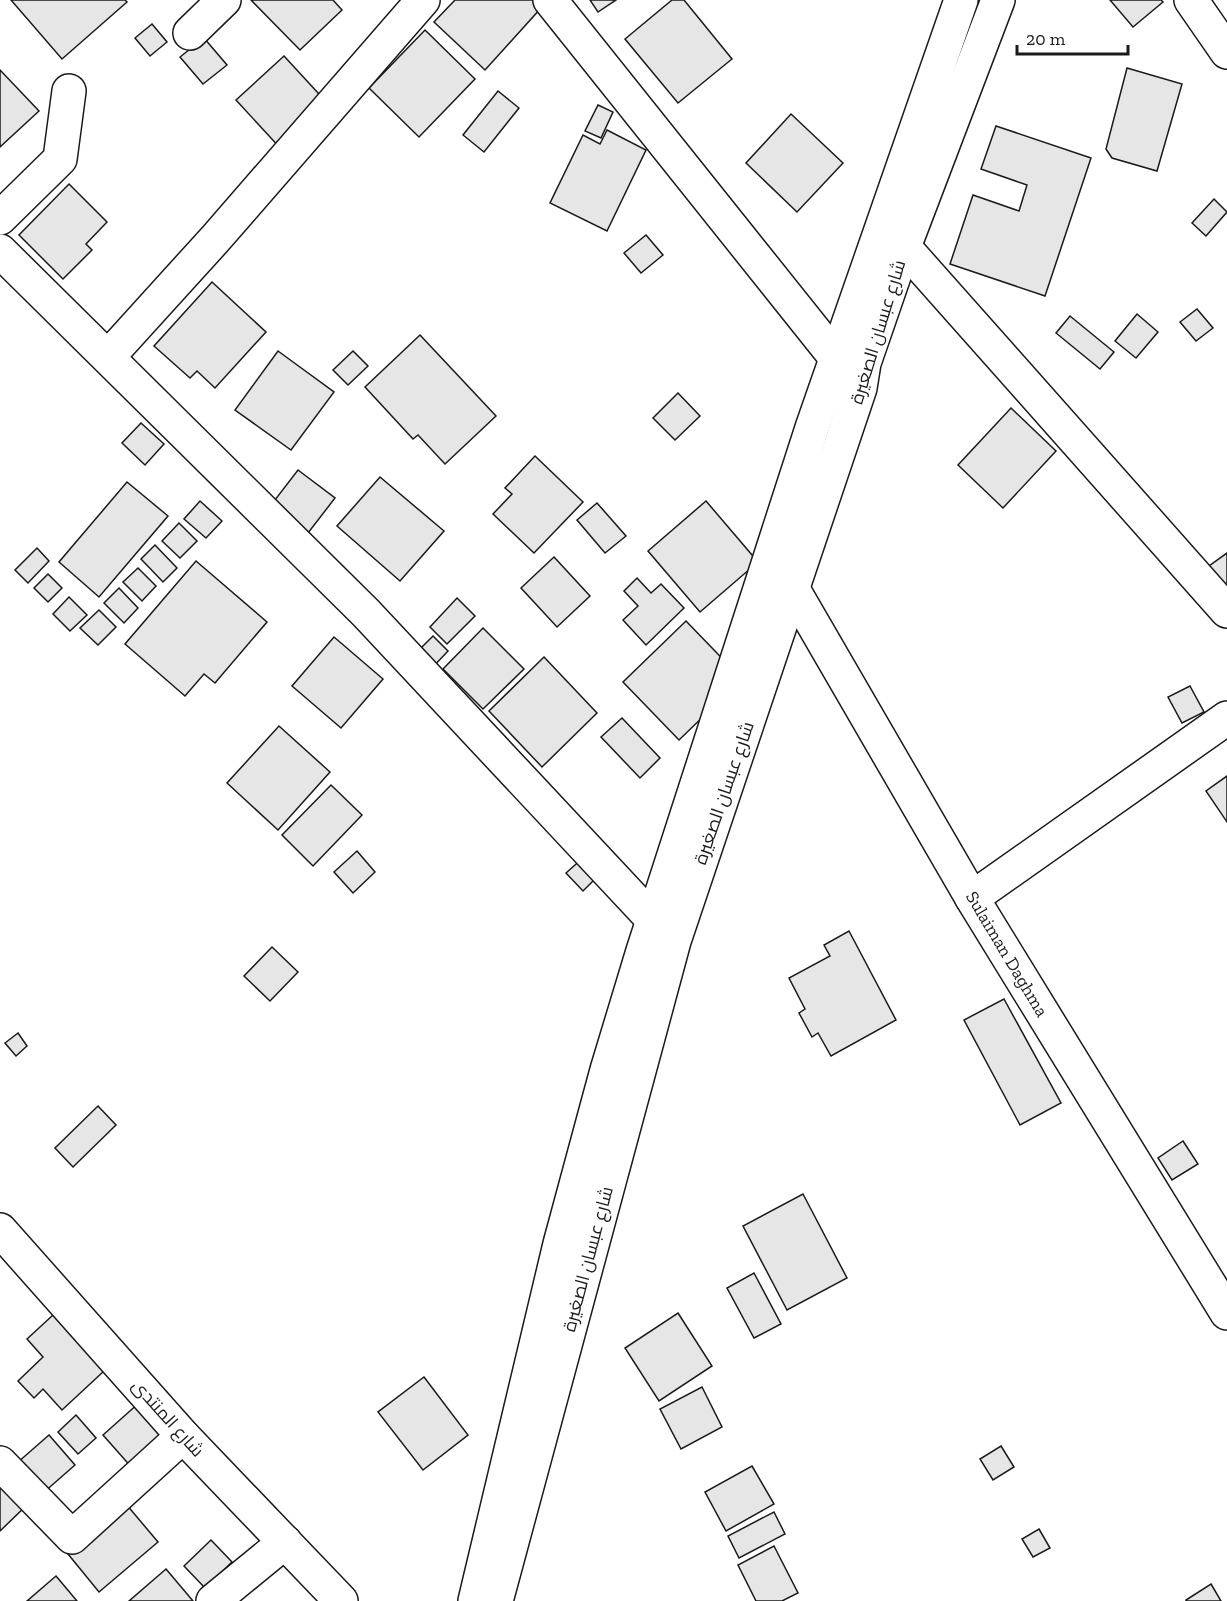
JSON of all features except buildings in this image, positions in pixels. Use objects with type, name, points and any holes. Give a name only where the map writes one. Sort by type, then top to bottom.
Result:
[{"type":"street","points":[[190,33],[224,0]]},
{"type":"street","points":[[108,357],[216,238],[423,0]]},
{"type":"street","points":[[550,0],[861,388]]},
{"type":"street","name":"شارع عبسان الصغيرة","points":[[496,1601],[663,931],[837,359],[962,0]]},
{"type":"street","name":"شارع عبسان الصغيرة","points":[[475,1601],[560,1244],[607,1070],[794,591],[861,388],[864,363],[904,247],[998,0]]},
{"type":"street","points":[[1191,0],[1227,52]]},
{"type":"street","points":[[0,218],[60,159],[69,91]]},
{"type":"street","points":[[904,247],[1227,611]]},
{"type":"street","points":[[0,251],[366,613],[663,931]]},
{"type":"street","name":"Sulaiman Daghma","points":[[794,591],[972,898],[1227,1313]]},
{"type":"street","points":[[972,898],[1227,718]]},
{"type":"street","name":"شارع المنتدى","points":[[0,1230],[183,1436],[341,1601]]},
{"type":"street","points":[[0,1463],[72,1537],[183,1436]]},
{"type":"street","points":[[213,1601],[285,1542]]}]
